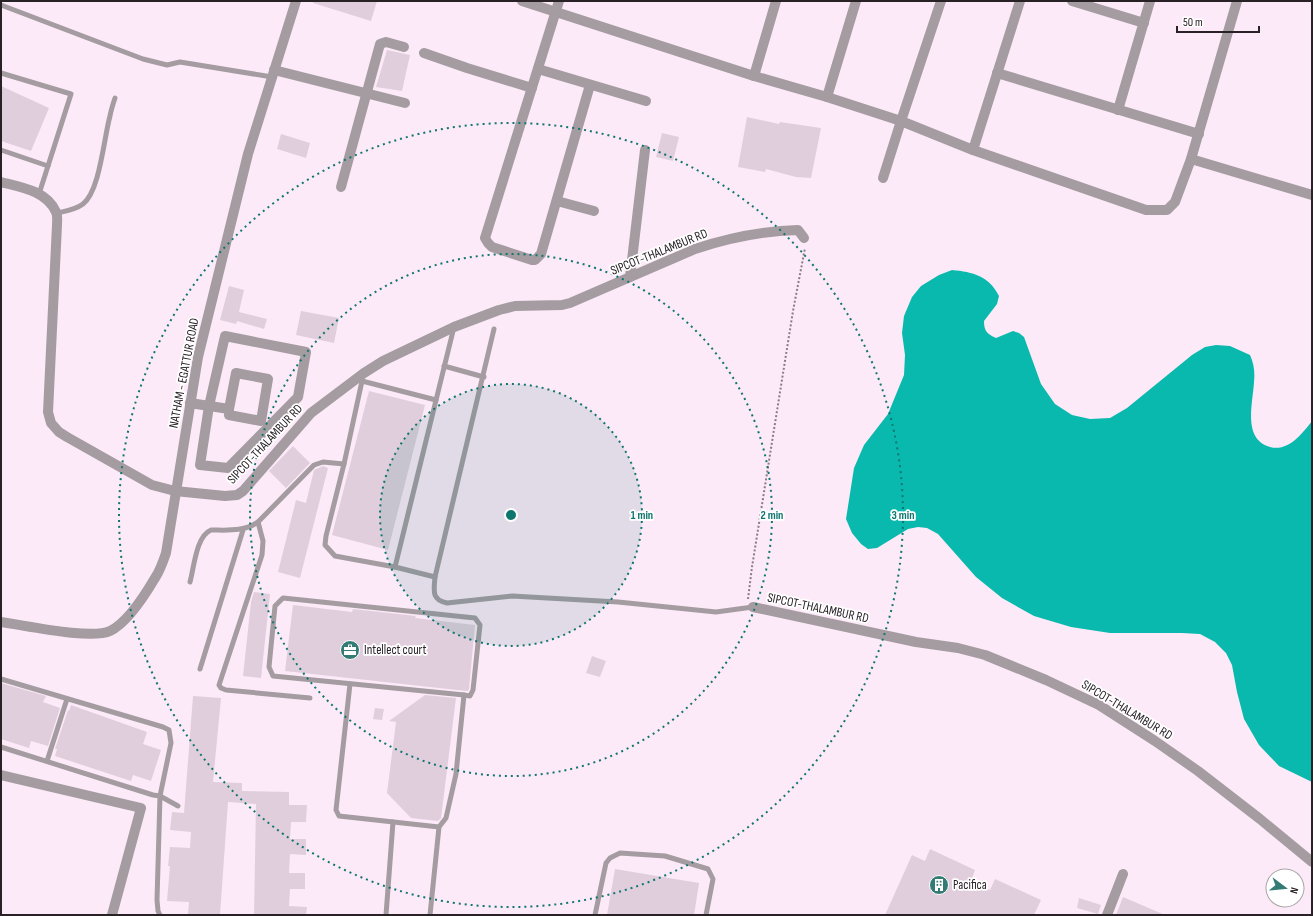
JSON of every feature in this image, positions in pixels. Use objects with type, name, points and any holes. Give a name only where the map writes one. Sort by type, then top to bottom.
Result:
[{"type":"street","name":"NATHAM - EGATTUR ROAD","points":[[1,622],[94,635],[109,631],[122,622],[156,578],[166,553],[198,357],[248,154],[296,1]]},
{"type":"street","points":[[522,1],[754,76],[827,97],[901,121],[973,150],[1146,210],[1168,210],[1175,202],[1199,134],[1237,1]]},
{"type":"street","points":[[559,1],[485,238],[492,247],[535,260],[541,254],[590,85]]},
{"type":"street","points":[[827,97],[856,1]]},
{"type":"street","points":[[882,178],[939,1]]},
{"type":"street","points":[[973,150],[1020,1]]},
{"type":"street","points":[[1072,1],[1144,23]]},
{"type":"street","points":[[1118,110],[1150,1]]},
{"type":"street","points":[[754,76],[773,2]]},
{"type":"street","points":[[341,187],[380,44],[386,42],[404,47]]},
{"type":"street","points":[[424,53],[532,88]]},
{"type":"street","points":[[538,69],[646,101]]},
{"type":"street","points":[[273,73],[405,103]]},
{"type":"street","points":[[997,73],[1199,134]]},
{"type":"street","points":[[630,277],[645,150]]},
{"type":"street","points":[[1191,159],[1312,195]]},
{"type":"street","points":[[1,182],[33,191],[47,198],[57,213]]},
{"type":"street","points":[[557,201],[594,211]]},
{"type":"street","name":"SIPCOT-THALAMBUR RD","points":[[57,213],[48,412],[52,422],[59,432],[152,485],[175,491],[225,496],[237,495],[243,491],[311,413],[364,373],[383,360],[454,327],[498,310],[516,306],[562,305],[570,303],[695,249],[715,242],[784,230],[798,230],[804,238]]},
{"type":"street","points":[[225,336],[306,352],[298,397],[228,468],[200,465],[209,406],[225,336]]},
{"type":"street","points":[[236,373],[268,379],[261,421],[229,415],[229,409],[236,373]]},
{"type":"street","points":[[190,403],[229,409]]},
{"type":"street","name":"SIPCOT-THALAMBUR RD","points":[[753,607],[909,641],[958,648],[985,655],[1046,680],[1099,705],[1155,741],[1254,814],[1312,862]]},
{"type":"street","points":[[1,775],[141,808],[112,915]]},
{"type":"street","points":[[1107,915],[1123,874]]},
{"type":"lane","points":[[1,5],[143,59],[167,65],[180,62],[273,73]]},
{"type":"lane","points":[[1,73],[71,94],[39,194]]},
{"type":"lane","points":[[57,213],[76,209],[84,203],[92,193],[115,98]]},
{"type":"lane","points":[[1,150],[48,166]]},
{"type":"lane","points":[[395,567],[454,327]]},
{"type":"lane","points":[[494,329],[484,377],[435,577],[434,593],[436,599],[447,602],[512,596],[618,602],[716,612],[753,607]]},
{"type":"lane","points":[[444,366],[484,377]]},
{"type":"lane","points":[[435,577],[395,567],[335,556],[325,545],[362,381],[436,400]]},
{"type":"lane","points":[[190,582],[200,540],[206,532],[211,530],[243,530],[251,527],[258,522],[314,465],[323,462],[344,464]]},
{"type":"lane","points":[[258,522],[263,541],[262,555],[219,685],[226,690],[310,698]]},
{"type":"lane","points":[[200,669],[243,530]]},
{"type":"lane","points":[[282,598],[475,618],[480,625],[473,690],[470,696],[464,695],[273,676],[269,667],[275,606],[282,598]]},
{"type":"lane","points":[[1,680],[169,730],[171,743],[160,796],[157,900],[160,915]]},
{"type":"lane","points":[[350,684],[336,810],[339,816],[439,827]]},
{"type":"lane","points":[[430,915],[439,827],[446,818],[456,774],[464,695]]},
{"type":"lane","points":[[47,761],[67,699]]},
{"type":"lane","points":[[1,747],[160,796],[178,806]]},
{"type":"lane","points":[[386,915],[393,822]]},
{"type":"lane","points":[[596,915],[606,863],[610,858],[620,853],[665,856],[708,869],[713,879],[706,915]]},
{"type":"path","name":"SIPCOT-THALAMBUR RD","points":[[753,607],[748,601],[749,585],[804,248],[804,238]]},
{"type":"shaded area","points":[[952,270],[980,276],[995,289],[999,296],[997,304],[984,321],[987,332],[996,338],[1013,331],[1024,337],[1041,384],[1055,404],[1072,415],[1090,419],[1110,418],[1127,408],[1192,355],[1205,347],[1216,345],[1230,346],[1250,355],[1254,375],[1251,410],[1252,428],[1261,443],[1270,447],[1283,447],[1294,441],[1312,421],[1312,782],[1279,766],[1259,745],[1244,719],[1232,665],[1226,653],[1215,642],[1200,634],[1110,633],[1071,627],[1034,616],[1002,598],[976,577],[938,534],[927,528],[918,527],[908,529],[877,548],[868,549],[861,544],[852,533],[846,519],[854,468],[864,445],[888,414],[904,375],[905,355],[902,333],[904,316],[912,297],[921,286],[939,275]]},
{"type":"building","points":[[313,1],[377,1],[371,21],[313,3]]},
{"type":"building","points":[[387,50],[410,55],[402,91],[376,87]]},
{"type":"building","points":[[1,86],[49,108],[31,151],[1,141]]},
{"type":"building","points":[[747,117],[779,124],[780,122],[821,128],[811,178],[796,177],[766,169],[765,172],[738,167]]},
{"type":"building","points":[[662,133],[679,137],[673,161],[656,157]]},
{"type":"building","points":[[281,134],[310,143],[306,158],[277,149]]},
{"type":"building","points":[[229,286],[244,290],[239,312],[267,319],[264,329],[237,321],[236,324],[220,320]]},
{"type":"building","points":[[301,311],[339,318],[334,343],[296,335]]},
{"type":"building","points":[[369,391],[425,405],[388,550],[332,535]]},
{"type":"building","points":[[293,446],[310,463],[286,488],[269,471]]},
{"type":"building","points":[[323,466],[328,468],[300,578],[278,572],[296,500],[306,503],[314,470]]},
{"type":"building","points":[[254,592],[270,594],[261,678],[243,676],[251,602]]},
{"type":"building","points":[[293,605],[352,612],[353,609],[416,616],[415,618],[475,625],[469,689],[468,691],[457,690],[285,671]]},
{"type":"building","points":[[592,656],[606,661],[600,677],[586,673]]},
{"type":"building","points":[[1,683],[46,696],[43,702],[60,708],[48,746],[31,741],[29,748],[1,739]]},
{"type":"building","points":[[425,695],[456,698],[441,818],[438,821],[411,818],[387,793],[396,722],[389,721]]},
{"type":"building","points":[[193,696],[221,698],[213,782],[242,783],[242,791],[289,792],[289,805],[307,805],[306,822],[291,822],[290,839],[306,839],[306,855],[290,854],[289,873],[305,873],[305,889],[290,889],[289,906],[307,907],[306,915],[254,915],[256,804],[228,802],[220,915],[188,914],[189,902],[167,901],[170,847],[190,848],[191,832],[170,830],[172,812],[184,813]]},
{"type":"building","points":[[71,705],[147,732],[143,744],[161,750],[151,781],[133,775],[131,781],[55,756],[57,749],[55,749]]},
{"type":"building","points":[[375,708],[384,709],[382,720],[373,719]]},
{"type":"building","name":"Pacifica","points":[[930,849],[975,870],[971,881],[990,890],[995,879],[1041,900],[1034,915],[885,915],[912,855],[925,861]]},
{"type":"building","points":[[615,869],[699,883],[694,915],[607,915]]},
{"type":"building","points":[[1123,897],[1165,915],[1116,915]]},
{"type":"building","points":[[1079,898],[1101,905],[1098,914],[1077,908]]},
{"type":"place","name":"Intellect court","points":[[350,650]]},
{"type":"place","name":"Pacifica","points":[[939,885]]}]
